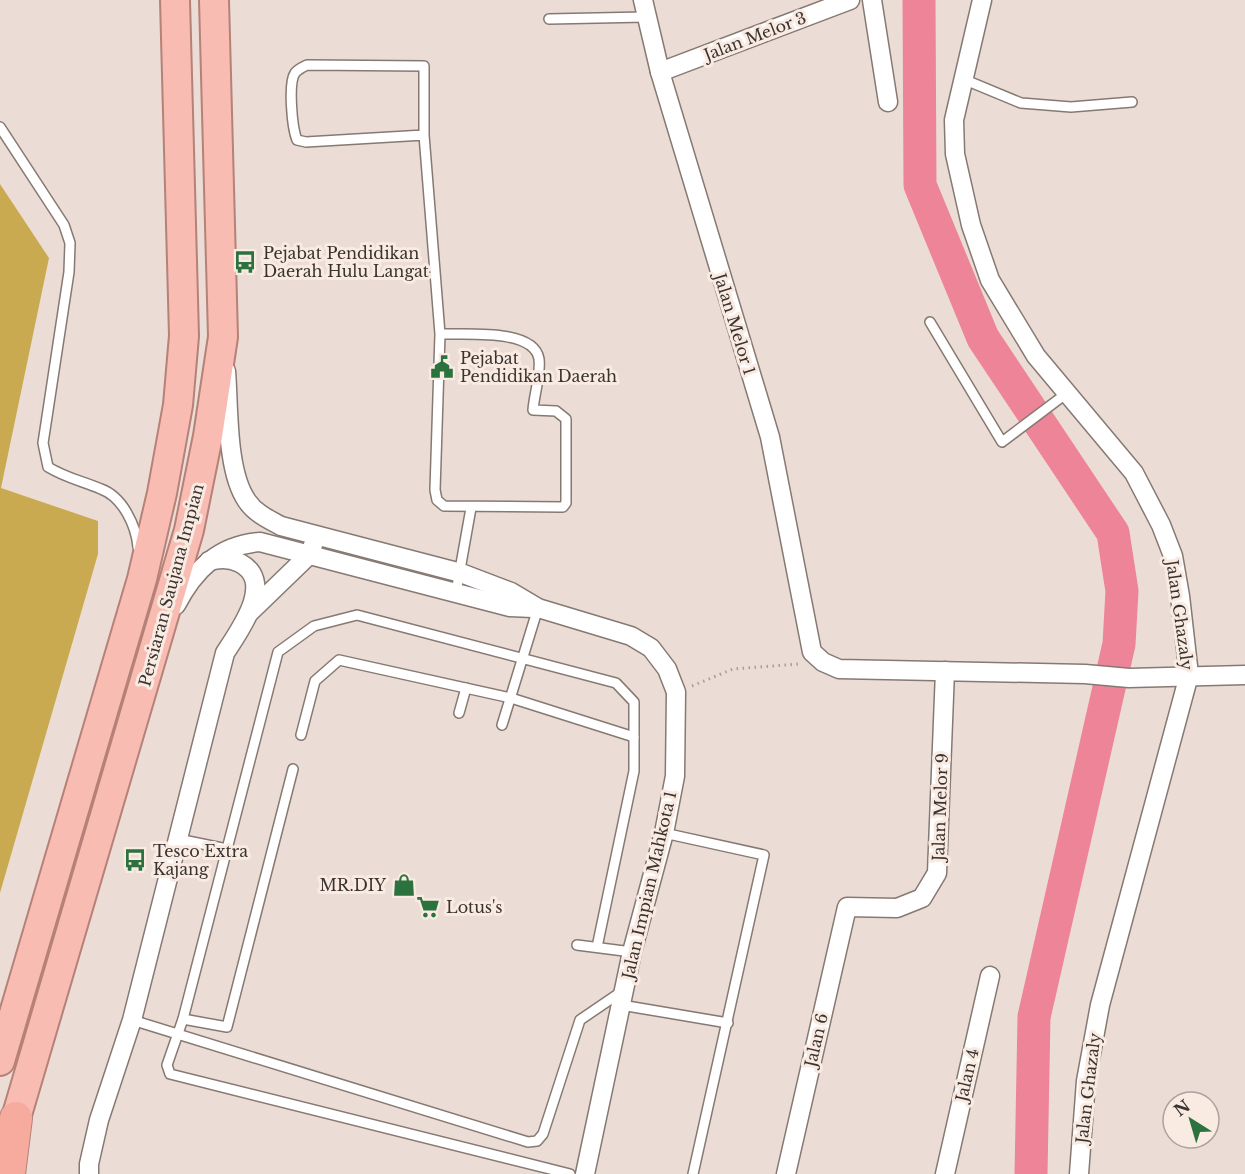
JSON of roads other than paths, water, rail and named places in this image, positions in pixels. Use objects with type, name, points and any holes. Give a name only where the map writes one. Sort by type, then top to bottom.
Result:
[{"type":"highway","name":"Persiaran Saujana Impian","points":[[16,1118],[50,997],[157,644],[189,530],[208,436],[223,337],[213,0]]},
{"type":"highway","name":"Persiaran Saujana Impian","points":[[0,1061],[142,579],[162,493],[178,405],[184,336],[174,1]]},
{"type":"highway","points":[[0,1169],[16,1118]]},
{"type":"highway","points":[[9,1174],[16,1118]]},
{"type":"street","name":"Jalan Melor 3","points":[[660,72],[850,0]]},
{"type":"street","points":[[872,0],[888,102]]},
{"type":"street","name":"Jalan Ghazaly","points":[[981,0],[963,79],[953,138],[971,225],[990,280],[1014,322],[1036,356],[1134,473],[1161,525],[1173,556],[1189,675],[1100,1005],[1086,1081],[1079,1174]]},
{"type":"street","name":"Jalan Melor 1","points":[[644,9],[660,72],[770,438],[817,657],[839,669],[945,671]]},
{"type":"street","points":[[223,337],[238,484],[247,501],[260,515],[280,526],[461,573],[511,592],[538,608]]},
{"type":"street","points":[[248,615],[310,554],[316,535]]},
{"type":"street","points":[[157,644],[184,588],[209,561],[226,549],[243,543],[276,545],[510,607],[538,608]]},
{"type":"street","points":[[89,1174],[89,1164],[99,1120],[132,1020],[225,653],[248,615],[255,594],[254,574],[234,560],[221,558],[209,561]]},
{"type":"street","name":"Jalan Impian Mahkota 1","points":[[538,608],[631,636],[651,648],[667,669],[676,692],[675,776],[664,833],[632,952],[585,1174]]},
{"type":"street","points":[[945,671],[1084,674],[1129,678],[1245,675]]},
{"type":"street","name":"Jalan Melor 9","points":[[847,907],[897,908],[922,898],[937,873],[945,671]]},
{"type":"street","name":"Jalan 6","points":[[786,1174],[847,907]]},
{"type":"street","name":"Jalan 4","points":[[945,1174],[990,976]]},
{"type":"lane","points":[[549,19],[644,9]]},
{"type":"lane","points":[[424,135],[306,142],[297,140],[293,131],[292,80],[296,71],[307,65],[424,66],[424,135],[440,334],[435,490],[437,500],[444,506],[471,508],[563,507],[566,503],[566,419],[556,411],[532,411],[539,358],[533,347],[522,338],[440,334]]},
{"type":"lane","points":[[963,79],[1021,103],[1071,107],[1132,102]]},
{"type":"lane","points":[[0,127],[64,225],[70,243],[69,272],[43,443],[48,466],[66,479],[104,489],[123,507],[137,532],[142,579]]},
{"type":"lane","points":[[930,321],[1002,442],[1067,393]]},
{"type":"lane","points":[[456,592],[471,508]]},
{"type":"lane","points":[[502,725],[538,608]]},
{"type":"lane","points":[[570,1174],[170,1074],[167,1065],[183,1019],[278,652],[314,626],[357,615],[616,683],[627,691],[634,702],[634,771],[597,947]]},
{"type":"lane","points":[[301,735],[315,681],[339,660],[511,698],[634,737]]},
{"type":"lane","points":[[459,713],[466,688]]},
{"type":"lane","points":[[183,1019],[226,1027],[293,769]]},
{"type":"lane","points":[[664,833],[765,855],[693,1174]]},
{"type":"lane","points":[[178,839],[227,849]]},
{"type":"lane","points":[[576,945],[632,952]]},
{"type":"lane","points":[[132,1020],[528,1142],[537,1141],[543,1134],[580,1020],[622,998],[728,1023]]},
{"type":"waterway","points":[[919,0],[920,185],[983,338],[1113,533],[1122,591],[1119,644],[1034,1017],[1031,1174]]},
{"type":"place","name":"Pejabat Pendidikan Daerah Hulu Langat","points":[[245,262]]},
{"type":"place","name":"Pejabat Pendidikan Daerah","points":[[442,367]]},
{"type":"place","name":"Tesco Extra Kajang","points":[[135,860]]},
{"type":"place","name":"MR.DIY","points":[[404,885]]},
{"type":"place","name":"Lotus's","points":[[428,907]]}]
